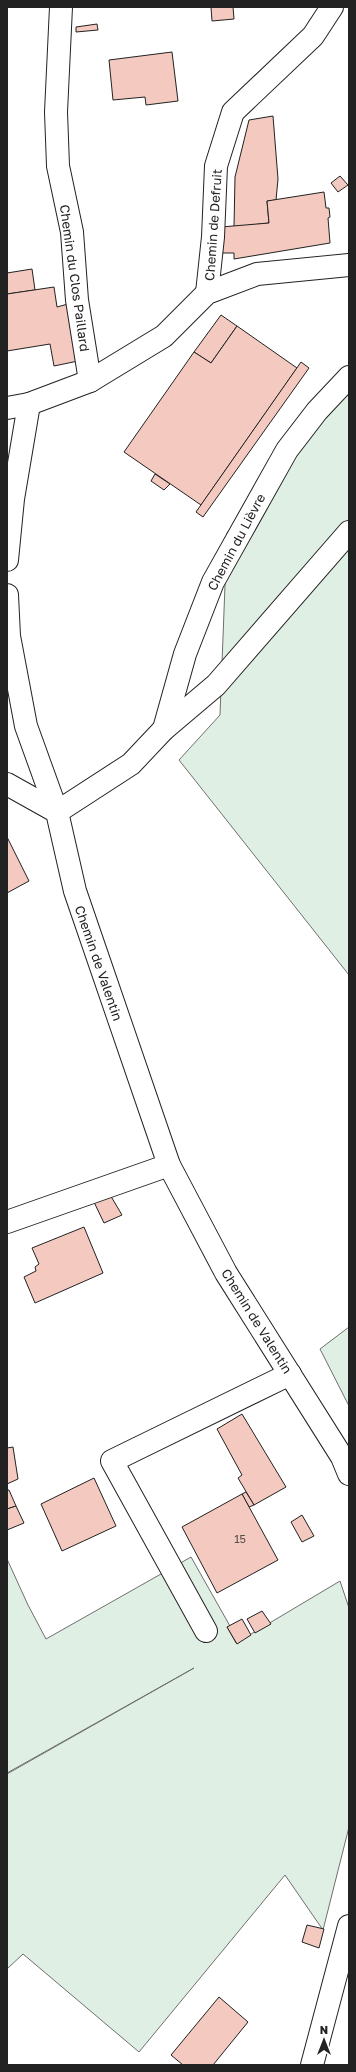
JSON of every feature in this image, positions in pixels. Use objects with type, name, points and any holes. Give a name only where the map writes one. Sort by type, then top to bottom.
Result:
[{"type":"street","name":"Chemin du Clos Paillard","points":[[61,7],[56,112],[58,166],[72,232],[77,300],[90,382]]},
{"type":"street","name":"Chemin de Defruit","points":[[207,293],[213,237],[216,166],[233,112],[313,36],[332,7]]},
{"type":"street","points":[[7,408],[29,404],[90,382],[164,336],[207,293],[257,274],[349,265]]},
{"type":"street","name":"Chemin du Lièvre","points":[[164,729],[185,654],[213,582],[287,450],[317,411],[349,376]]},
{"type":"street","points":[[7,560],[13,499],[29,404]]},
{"type":"street","name":"Chemin du Lièvre","points":[[57,812],[131,764],[164,729],[216,685],[349,532]]},
{"type":"street","points":[[7,595],[9,636],[26,726],[57,812]]},
{"type":"street","points":[[7,784],[57,812]]},
{"type":"street","name":"Chemin de Valentin","points":[[57,812],[75,892],[169,1165],[226,1273],[342,1457],[349,1474]]},
{"type":"street","points":[[7,1222],[169,1165]]},
{"type":"street","points":[[206,1631],[112,1461],[290,1374]]},
{"type":"street","points":[[312,2065],[349,1926]]},
{"type":"green space","points":[[349,379],[349,975],[179,760],[220,715],[227,533]]},
{"type":"green space","points":[[349,1327],[349,1406],[320,1349]]},
{"type":"green space","points":[[191,1557],[230,1626],[227,1627],[236,1643],[340,1581],[349,1608],[349,1827],[323,1930],[285,1875],[139,2052],[23,1954],[7,1969],[7,1774],[194,1668],[7,1773],[7,1559],[28,1605],[46,1639]]},
{"type":"building","points":[[211,7],[233,7],[234,19],[212,21]]},
{"type":"building","points":[[97,24],[98,30],[76,32],[76,27]]},
{"type":"building","points":[[172,52],[178,101],[146,105],[145,97],[113,100],[109,60]]},
{"type":"building","points":[[273,116],[278,179],[276,200],[267,201],[269,223],[234,227],[235,177],[249,120]]},
{"type":"building","points":[[340,176],[348,185],[338,192],[331,183]]},
{"type":"building","points":[[324,192],[326,208],[329,208],[330,217],[328,218],[330,243],[234,259],[234,253],[218,253],[221,227],[269,223],[267,201]]},
{"type":"building","points":[[32,269],[35,290],[7,294],[7,273]]},
{"type":"building","points":[[54,287],[57,307],[68,304],[78,361],[54,366],[50,344],[7,351],[7,294]]},
{"type":"building","points":[[221,315],[237,326],[211,363],[194,352]]},
{"type":"building","points":[[237,326],[297,368],[201,505],[124,452],[194,352],[211,363]]},
{"type":"building","points":[[301,362],[309,368],[203,517],[196,512]]},
{"type":"building","points":[[155,474],[170,484],[164,490],[151,481]]},
{"type":"building","points":[[7,837],[29,881],[7,893]]},
{"type":"building","points":[[109,1193],[122,1215],[104,1223],[93,1200]]},
{"type":"building","points":[[84,1227],[103,1273],[35,1303],[24,1277],[36,1271],[35,1267],[39,1264],[32,1248]]},
{"type":"building","points":[[242,1414],[286,1487],[254,1505],[238,1478],[242,1475],[217,1429]]},
{"type":"building","points":[[13,1447],[18,1479],[7,1484],[7,1448]]},
{"type":"building","points":[[94,1478],[116,1526],[62,1551],[41,1504]]},
{"type":"building","points":[[7,1490],[9,1490],[16,1506],[7,1509]]},
{"type":"building","points":[[246,1492],[254,1505],[249,1507],[242,1494]]},
{"type":"building","points":[[242,1494],[278,1560],[217,1593],[182,1527]]},
{"type":"building","points":[[16,1506],[24,1523],[7,1530],[7,1509]]},
{"type":"building","points":[[302,1515],[314,1536],[302,1542],[291,1522]]},
{"type":"building","points":[[262,1611],[271,1624],[255,1633],[247,1619]]},
{"type":"building","points":[[242,1619],[251,1635],[237,1644],[227,1627]]},
{"type":"building","points":[[307,1925],[324,1929],[319,1948],[302,1942]]},
{"type":"building","points":[[219,1997],[248,2022],[213,2065],[183,2065],[171,2055]]}]
